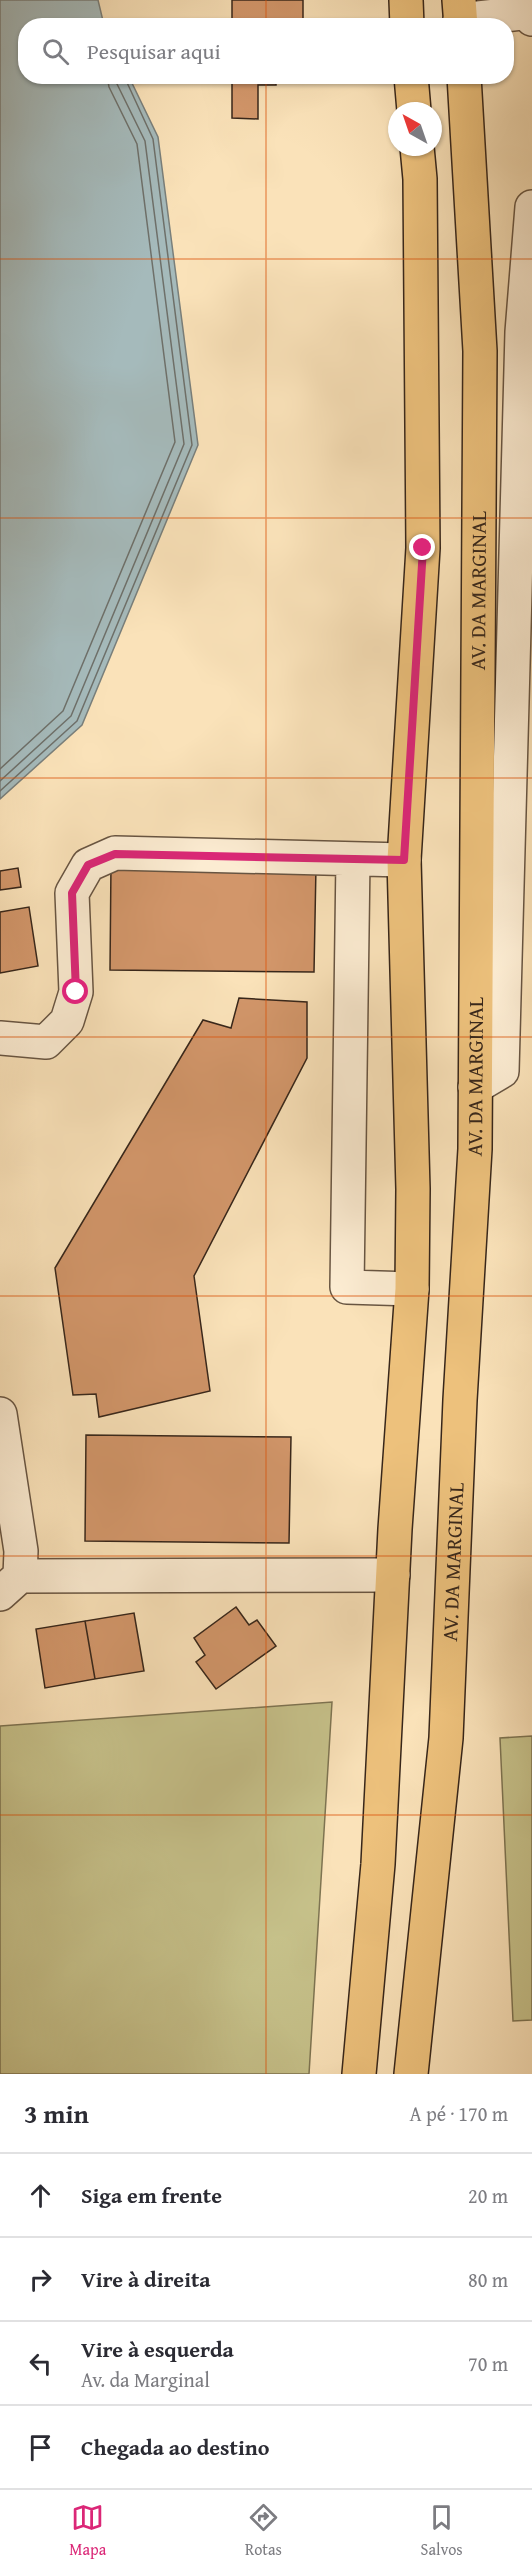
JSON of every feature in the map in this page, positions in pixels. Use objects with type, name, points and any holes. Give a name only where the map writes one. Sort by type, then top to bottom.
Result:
[{"type":"main road","points":[[406,0],[407,18]]},
{"type":"main road","points":[[412,84],[413,102]]},
{"type":"main road","name":"AV. DA MARGINAL","points":[[411,2074],[446,1738],[460,1400],[475,1149],[480,351],[464,84]]},
{"type":"main road","points":[[359,2074],[378,1864],[393,1575],[412,1289],[413,1189],[404,860],[423,548],[421,214],[418,156]]},
{"type":"street","points":[[460,15],[531,12],[532,19]]},
{"type":"street","points":[[475,1087],[502,1071],[522,332],[532,207]]},
{"type":"street","points":[[0,1038],[46,1042],[67,1021],[76,992],[72,893],[88,865],[115,854],[404,860]]},
{"type":"street","points":[[353,859],[347,1287],[412,1289]]},
{"type":"street","points":[[0,1414],[21,1551],[10,1585],[393,1575]]},
{"type":"shaded area","points":[[332,1702],[309,2074],[0,2074],[0,1726]]},
{"type":"shaded area","points":[[532,1736],[532,2020],[513,2021],[500,1738]]},
{"type":"water","points":[[0,0],[98,0],[102,18],[18,18],[18,84],[132,84],[158,137],[198,445],[82,725],[0,799]]},
{"type":"building","points":[[232,0],[303,0],[303,18],[232,18]]},
{"type":"building","points":[[232,84],[276,84],[258,85],[258,119],[232,118]]},
{"type":"building","points":[[111,864],[316,866],[314,972],[110,970]]},
{"type":"building","points":[[18,868],[21,887],[0,890],[0,871]]},
{"type":"building","points":[[29,907],[38,966],[0,973],[0,912]]},
{"type":"building","points":[[239,998],[307,1002],[307,1058],[194,1276],[210,1391],[99,1417],[96,1394],[73,1395],[55,1268],[203,1020],[231,1028]]},
{"type":"building","points":[[86,1435],[291,1437],[289,1543],[85,1541]]},
{"type":"building","points":[[236,1607],[249,1625],[257,1620],[276,1646],[216,1689],[196,1662],[205,1655],[194,1638]]},
{"type":"building","points":[[134,1613],[144,1671],[95,1679],[85,1621]]},
{"type":"building","points":[[85,1621],[95,1679],[45,1688],[36,1629]]},
{"type":"route","points":[[76,992],[72,893],[88,865],[115,854],[404,860],[423,548]]}]
